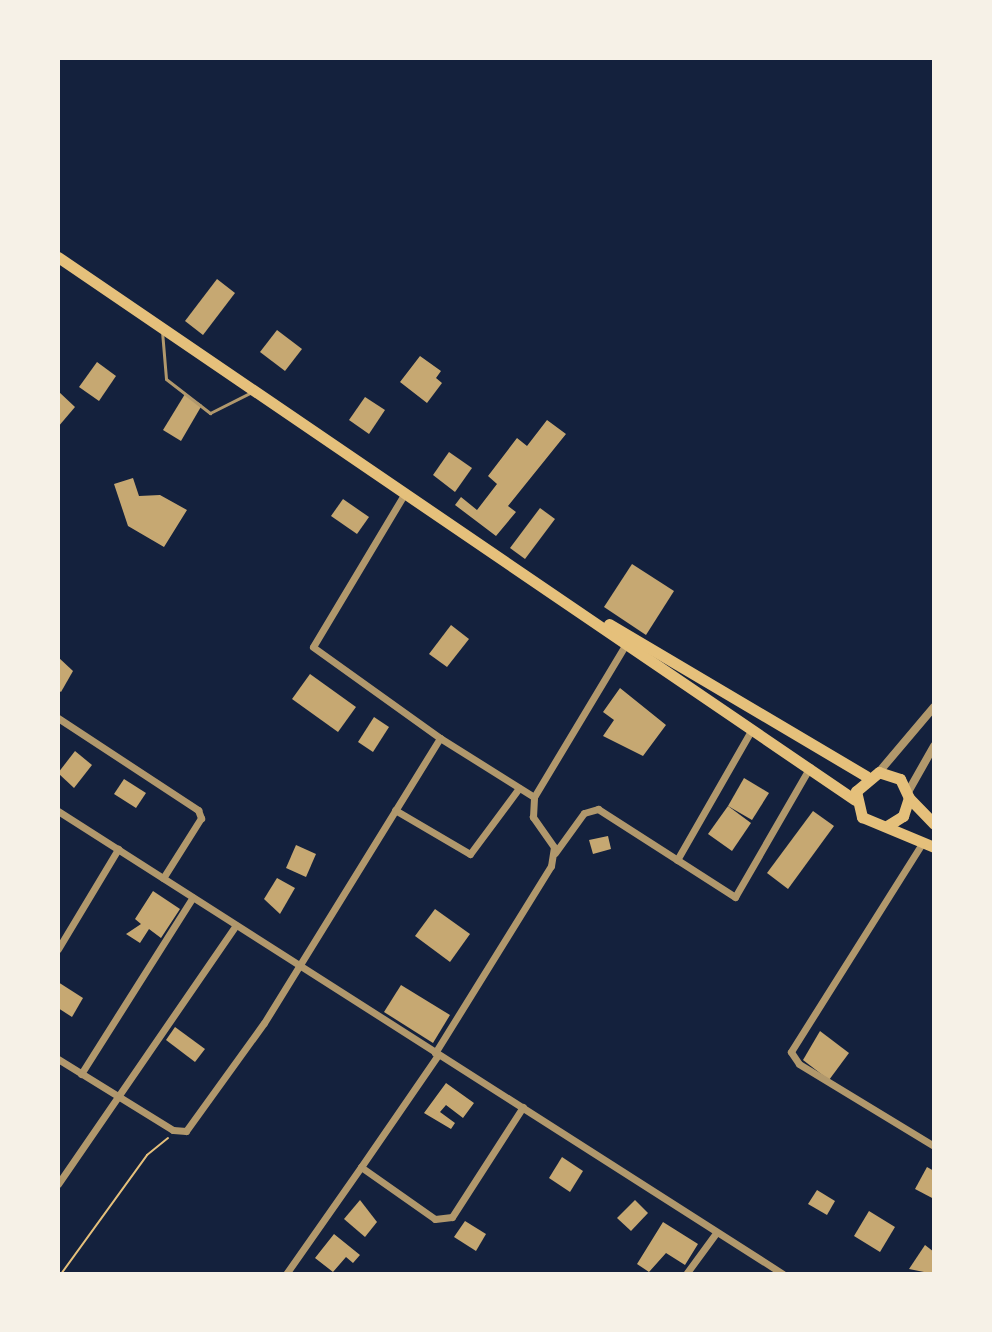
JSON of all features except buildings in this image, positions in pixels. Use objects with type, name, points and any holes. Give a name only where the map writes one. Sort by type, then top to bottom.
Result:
[{"type":"main road","points":[[59,260],[257,389],[602,622],[866,776],[879,772],[894,775],[934,824]]},
{"type":"main road","points":[[628,638],[855,800],[862,817],[929,844]]},
{"type":"main road","points":[[855,800],[866,776]]},
{"type":"main road","points":[[887,826],[903,816],[909,795]]},
{"type":"street","points":[[407,490],[313,647],[440,738],[534,797]]},
{"type":"street","points":[[555,853],[533,817],[534,797],[628,638]]},
{"type":"street","points":[[879,772],[934,707]]},
{"type":"street","points":[[58,718],[198,810],[201,818],[163,878]]},
{"type":"street","points":[[677,860],[752,729]]},
{"type":"street","points":[[59,1062],[181,1134],[226,1079],[440,738]]},
{"type":"street","points":[[909,795],[934,746]]},
{"type":"street","points":[[286,1274],[437,1054],[555,853],[584,813],[598,809],[732,897],[742,894],[810,767]]},
{"type":"street","points":[[395,810],[470,854],[519,788]]},
{"type":"street","points":[[58,811],[783,1274]]},
{"type":"street","points":[[929,844],[791,1052],[799,1064],[934,1146]]},
{"type":"street","points":[[58,949],[118,849]]},
{"type":"street","points":[[81,1074],[193,897]]},
{"type":"street","points":[[58,1184],[116,1095],[236,925]]},
{"type":"street","points":[[361,1167],[445,1222],[523,1107]]},
{"type":"street","points":[[686,1274],[716,1233]]},
{"type":"lane","points":[[162,327],[166,379],[210,413],[257,389]]},
{"type":"path","points":[[61,1274],[147,1155],[181,1134]]}]
